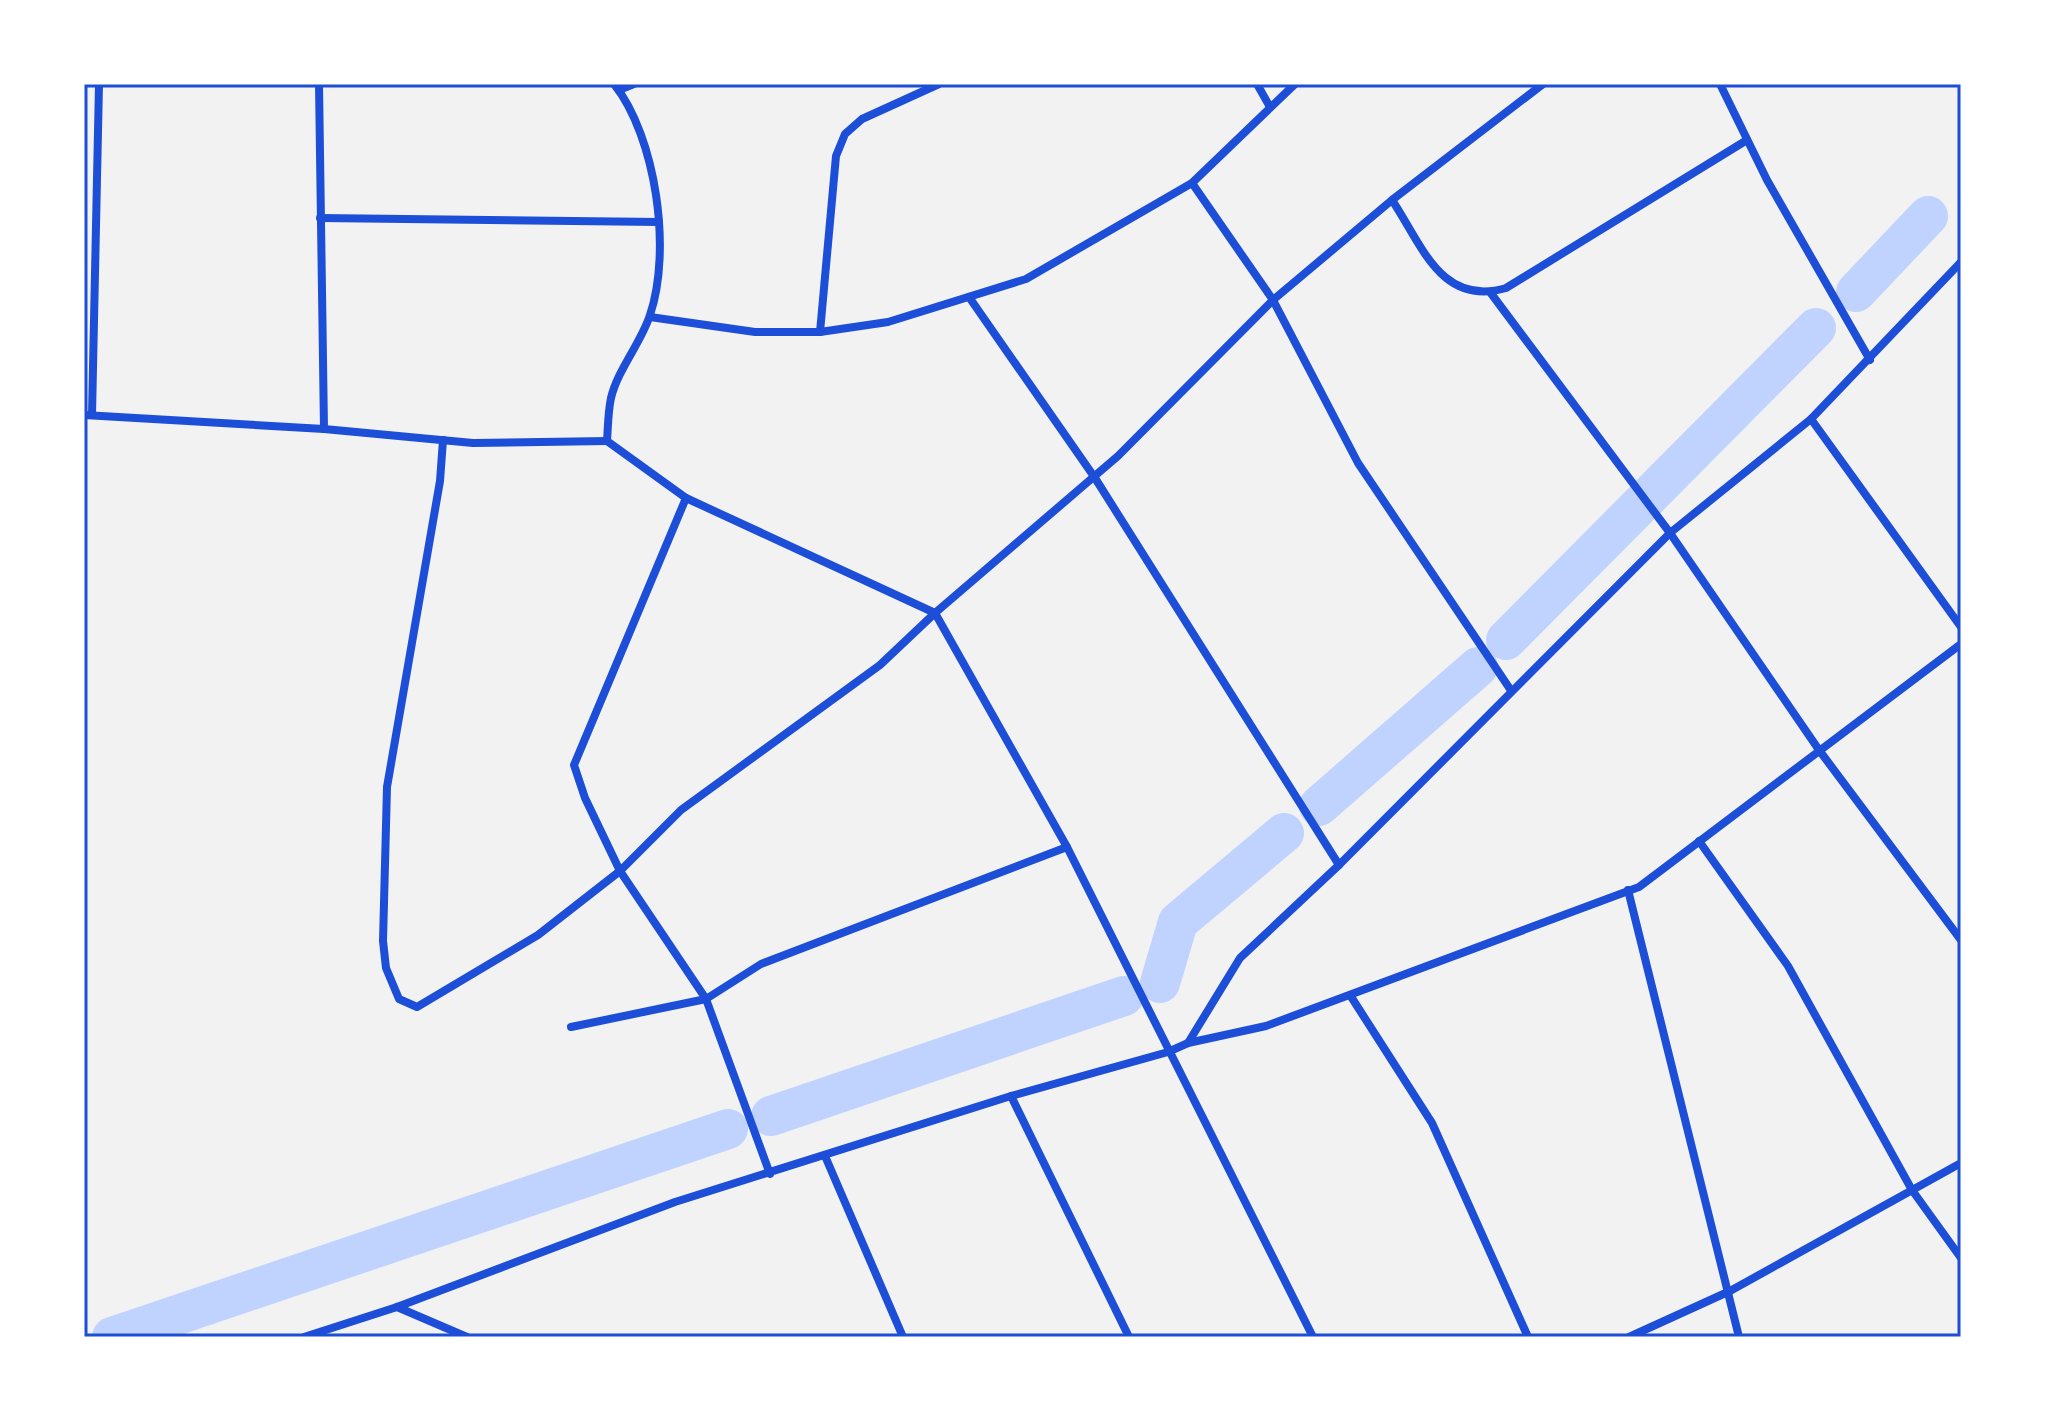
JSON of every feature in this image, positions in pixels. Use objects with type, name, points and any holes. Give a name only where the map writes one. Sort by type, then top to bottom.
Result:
[{"type":"street","points":[[99,84],[88,415],[324,429],[443,440],[607,441],[686,498],[935,613],[1067,847],[1313,1337]]},
{"type":"street","points":[[319,84],[324,429]]},
{"type":"street","points":[[607,441],[611,397],[650,317],[657,291],[659,222],[641,131],[616,87],[634,84]]},
{"type":"street","points":[[820,332],[836,156],[845,134],[862,119],[939,84]]},
{"type":"street","points":[[1257,84],[1270,107]]},
{"type":"street","points":[[650,317],[755,332],[820,332],[888,322],[1026,279],[1192,183],[1295,84]]},
{"type":"street","points":[[443,440],[438,495],[387,787],[383,941],[393,988],[407,1006],[428,1003],[538,935],[620,871],[681,810],[880,665],[935,613],[1095,478],[1273,300],[1392,200],[1543,84]]},
{"type":"street","points":[[1720,84],[1747,140],[1870,360]]},
{"type":"street","points":[[1392,200],[1446,281],[1464,291],[1490,292],[1506,288],[1747,140]]},
{"type":"street","points":[[1192,183],[1273,300],[1358,463],[1510,689]]},
{"type":"street","points":[[320,218],[659,222]]},
{"type":"street","points":[[1188,1043],[1240,958],[1339,865],[1510,689],[1670,533],[1811,419],[1961,262]]},
{"type":"street","points":[[1490,292],[1670,533],[1819,750],[1961,940]]},
{"type":"street","points":[[969,297],[1095,478],[1339,865]]},
{"type":"street","points":[[1811,419],[1961,627]]},
{"type":"street","points":[[686,498],[574,765],[585,798],[620,871],[706,999],[770,1174]]},
{"type":"street","points":[[304,1337],[397,1307],[675,1202],[1011,1096],[1168,1052],[1188,1043],[1266,1026],[1639,887],[1961,644]]},
{"type":"street","points":[[1699,841],[1788,966],[1912,1190],[1961,1258]]},
{"type":"street","points":[[571,1027],[706,999],[761,964],[1067,847]]},
{"type":"street","points":[[1628,890],[1739,1337]]},
{"type":"street","points":[[1350,995],[1432,1123],[1528,1337]]},
{"type":"street","points":[[1011,1096],[1129,1337]]},
{"type":"street","points":[[825,1156],[903,1337]]},
{"type":"street","points":[[1629,1337],[1730,1291],[1961,1163]]},
{"type":"street","points":[[397,1307],[467,1337]]},
{"type":"waterway","points":[[1856,292],[1928,216]]},
{"type":"waterway","points":[[1506,640],[1816,328]]},
{"type":"waterway","points":[[1319,806],[1478,667]]},
{"type":"waterway","points":[[1160,983],[1178,922],[1284,833]]},
{"type":"waterway","points":[[771,1116],[1124,996]]},
{"type":"waterway","points":[[112,1337],[728,1129]]}]
